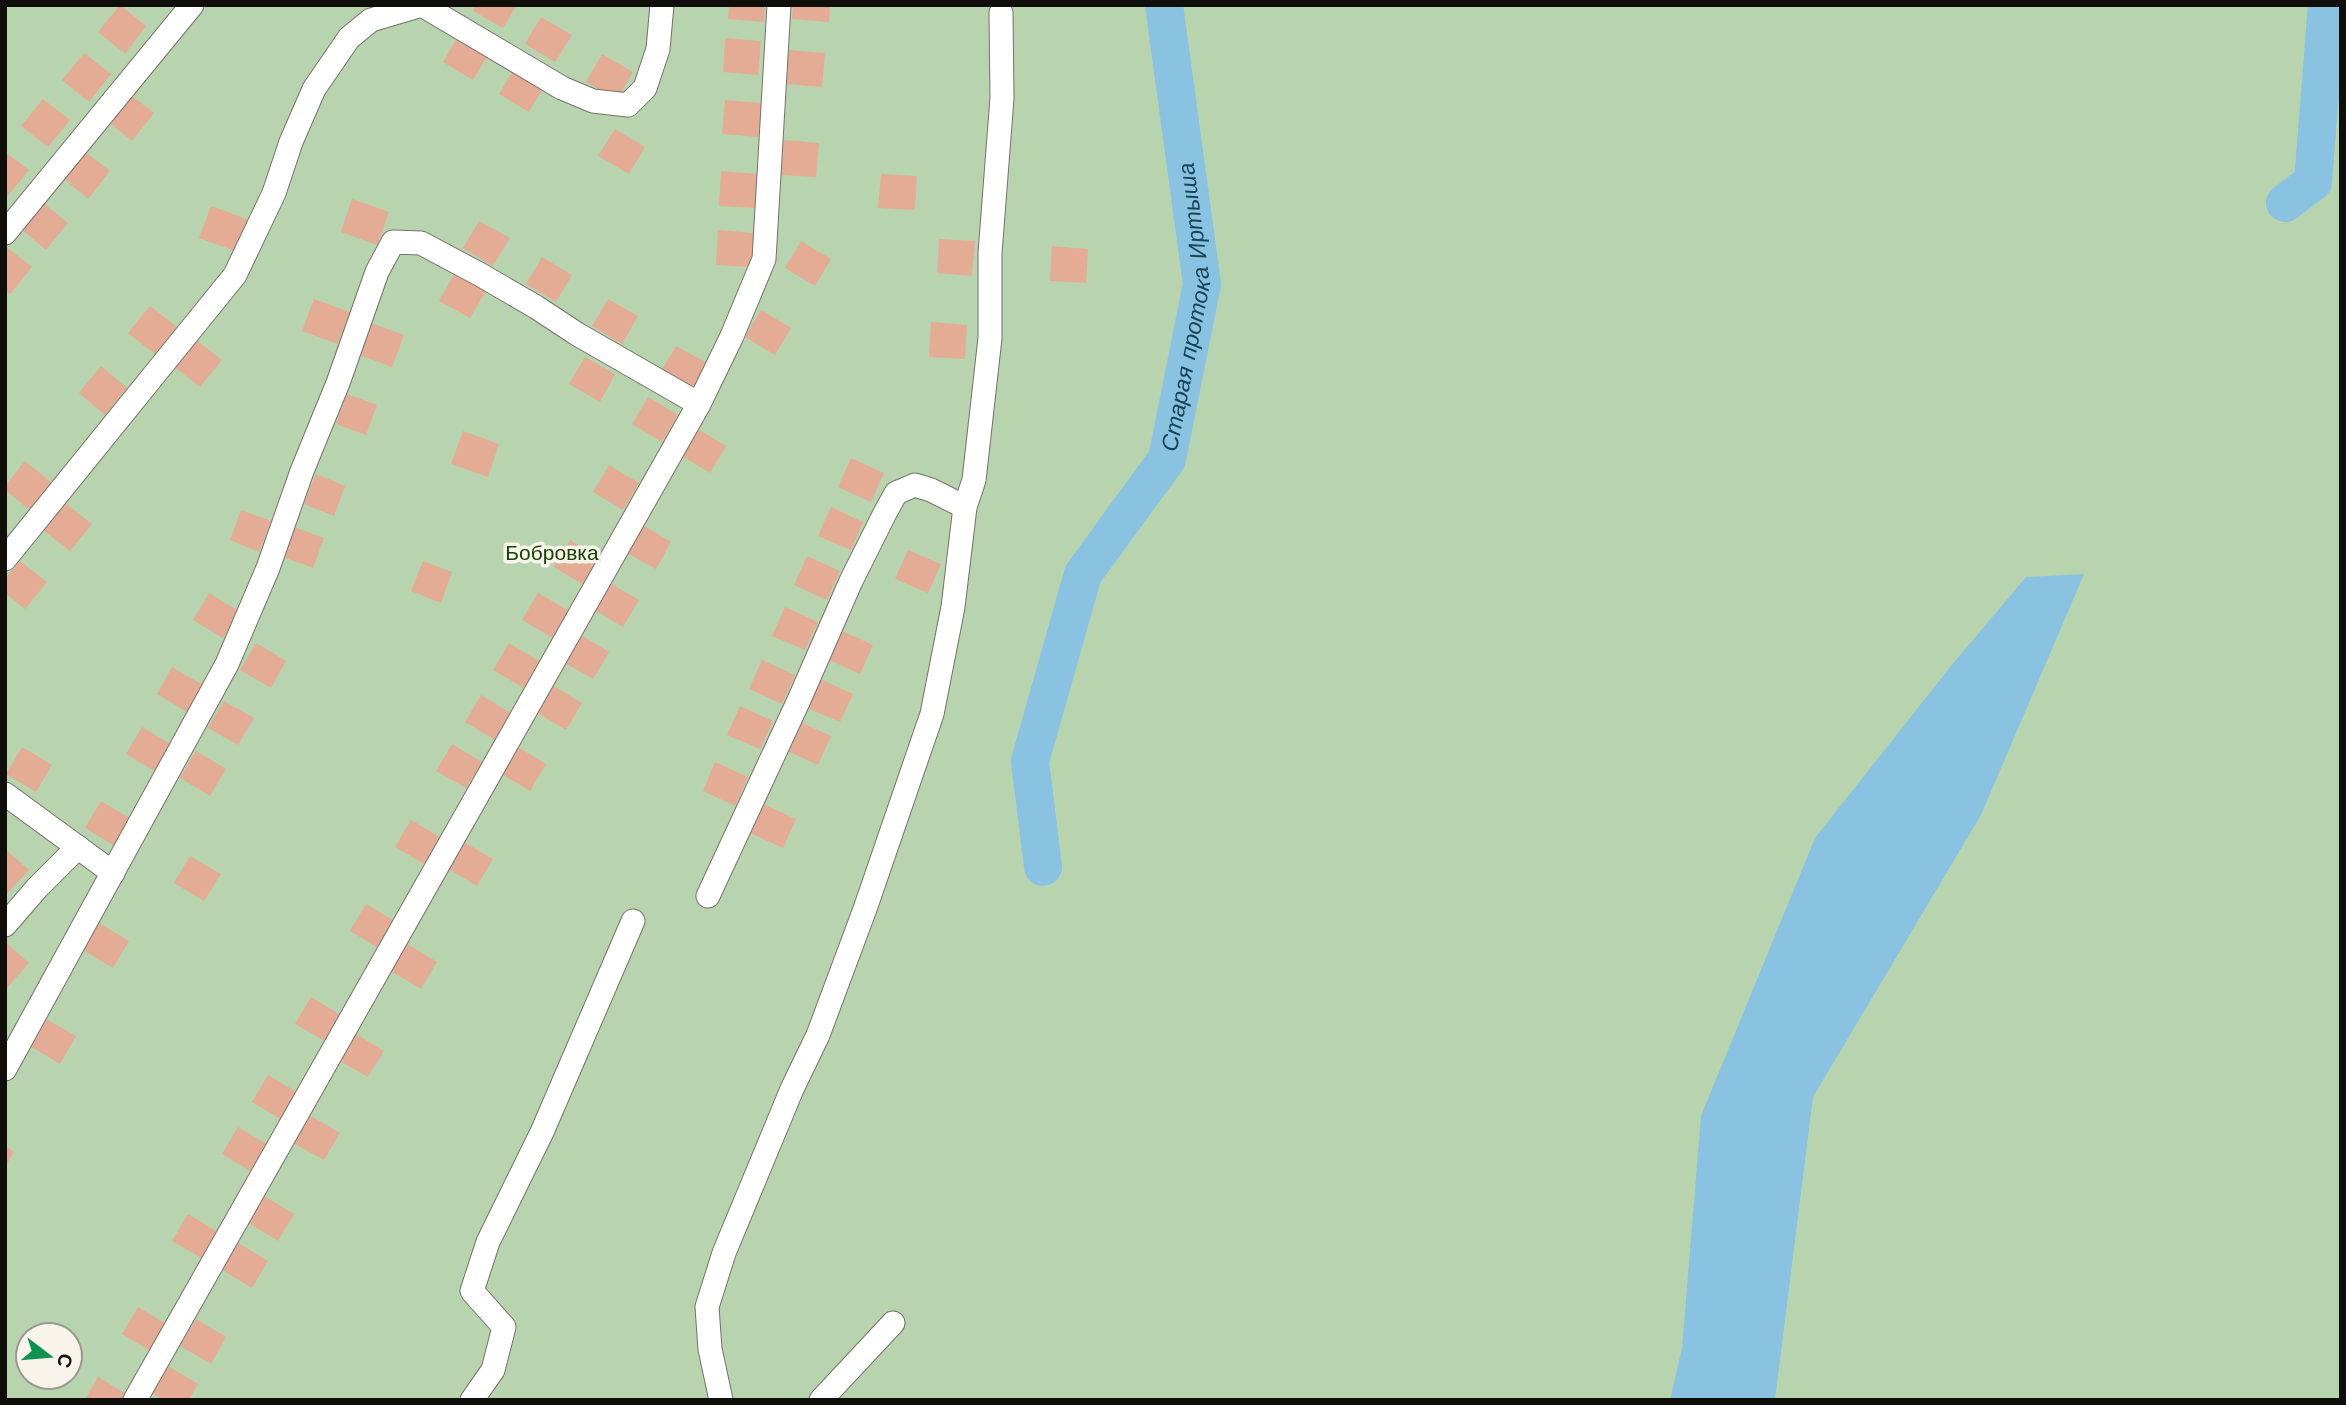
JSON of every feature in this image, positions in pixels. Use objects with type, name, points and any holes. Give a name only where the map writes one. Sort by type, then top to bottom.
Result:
[{"type":"street","points":[[5,233],[192,5]]},
{"type":"street","points":[[5,559],[235,275],[274,193],[295,132],[314,89],[349,38],[371,20],[422,5],[562,88],[593,101],[628,105],[645,88],[658,50],[662,5]]},
{"type":"street","points":[[135,1400],[699,404],[732,336],[764,259],[779,5]]},
{"type":"street","points":[[721,1400],[710,1349],[707,1307],[729,1240],[792,1089],[818,1035],[865,909],[932,714],[953,607],[965,507],[974,480],[990,338],[990,253],[1002,98],[1001,13]]},
{"type":"street","points":[[5,1069],[227,664],[268,568],[377,272],[393,242],[421,243],[536,307],[577,334],[699,404]]},
{"type":"street","points":[[708,896],[851,580],[896,493],[915,485],[965,507]]},
{"type":"street","points":[[5,794],[113,873]]},
{"type":"street","points":[[5,925],[78,847]]},
{"type":"street","points":[[472,1400],[494,1370],[504,1327],[472,1291],[488,1242],[542,1132],[633,921]]},
{"type":"street","points":[[821,1400],[893,1323]]},
{"type":"green space","name":"Бобровка","points":[[5,5],[2341,5],[2341,1400],[5,1400]]},
{"type":"water","points":[[2084,574],[1981,815],[1813,1097],[1775,1400],[1670,1400],[1682,1348],[1701,1116],[1815,838],[1951,666],[2026,577]]},
{"type":"building","points":[[120,5],[146,26],[125,54],[98,32]]},
{"type":"building","points":[[476,5],[517,5],[503,28],[473,11]]},
{"type":"building","points":[[729,5],[765,5],[764,22],[728,19]]},
{"type":"building","points":[[793,5],[830,5],[829,22],[792,19]]},
{"type":"building","points":[[541,17],[572,35],[555,62],[525,44]]},
{"type":"building","points":[[459,35],[490,52],[473,80],[443,62]]},
{"type":"building","points":[[725,38],[761,41],[758,75],[723,72]]},
{"type":"building","points":[[789,50],[825,53],[822,87],[786,84]]},
{"type":"building","points":[[84,53],[111,74],[89,102],[62,80]]},
{"type":"building","points":[[602,54],[633,72],[617,100],[586,82]]},
{"type":"building","points":[[515,67],[545,85],[529,112],[499,94]]},
{"type":"building","points":[[127,92],[154,113],[132,141],[105,119]]},
{"type":"building","points":[[43,99],[70,120],[48,147],[21,126]]},
{"type":"building","points":[[725,100],[761,103],[758,137],[722,134]]},
{"type":"building","points":[[615,129],[645,147],[629,174],[598,156]]},
{"type":"building","points":[[783,140],[819,143],[816,177],[780,175]]},
{"type":"building","points":[[83,150],[110,171],[88,199],[62,177]]},
{"type":"building","points":[[5,152],[29,170],[5,199]]},
{"type":"building","points":[[721,171],[758,174],[755,208],[719,206]]},
{"type":"building","points":[[881,174],[917,176],[915,210],[878,208]]},
{"type":"building","points":[[352,199],[389,212],[377,245],[341,232]]},
{"type":"building","points":[[41,201],[68,223],[46,250],[20,228]]},
{"type":"building","points":[[211,206],[247,219],[235,251],[199,238]]},
{"type":"building","points":[[479,221],[510,238],[493,266],[463,248]]},
{"type":"building","points":[[718,230],[754,233],[752,267],[716,265]]},
{"type":"building","points":[[939,239],[975,241],[972,276],[937,273]]},
{"type":"building","points":[[801,241],[831,259],[815,286],[785,268]]},
{"type":"building","points":[[5,246],[32,267],[10,294],[5,291]]},
{"type":"building","points":[[1052,246],[1088,249],[1086,283],[1050,281]]},
{"type":"building","points":[[542,257],[572,275],[556,302],[526,284]]},
{"type":"building","points":[[455,273],[486,291],[470,318],[439,301]]},
{"type":"building","points":[[314,299],[350,312],[338,344],[302,331]]},
{"type":"building","points":[[608,299],[638,316],[622,344],[592,326]]},
{"type":"building","points":[[150,306],[177,327],[155,354],[128,333]]},
{"type":"building","points":[[761,310],[791,328],[775,355],[745,337]]},
{"type":"building","points":[[368,322],[404,335],[392,367],[357,354]]},
{"type":"building","points":[[931,322],[967,325],[965,359],[929,357]]},
{"type":"building","points":[[195,339],[222,360],[200,387],[173,366]]},
{"type":"building","points":[[676,346],[707,363],[691,391],[660,373]]},
{"type":"building","points":[[585,357],[615,374],[600,402],[569,384]]},
{"type":"building","points":[[101,366],[127,388],[105,415],[79,393]]},
{"type":"building","points":[[347,394],[377,405],[366,435],[336,424]]},
{"type":"building","points":[[648,397],[678,415],[662,442],[632,424]]},
{"type":"building","points":[[696,428],[726,446],[710,473],[680,455]]},
{"type":"building","points":[[463,431],[499,444],[488,477],[451,464]]},
{"type":"building","points":[[851,458],[884,473],[871,502],[838,487]]},
{"type":"building","points":[[25,461],[52,483],[30,510],[5,490],[5,486]]},
{"type":"building","points":[[609,465],[639,483],[623,510],[593,492]]},
{"type":"building","points":[[316,474],[345,486],[334,516],[304,504]]},
{"type":"building","points":[[65,503],[92,524],[70,551],[43,530]]},
{"type":"building","points":[[831,507],[863,522],[851,550],[818,536]]},
{"type":"building","points":[[241,510],[271,521],[259,552],[230,540]]},
{"type":"building","points":[[641,524],[671,542],[656,569],[625,552]]},
{"type":"building","points":[[294,527],[324,538],[313,568],[283,557]]},
{"type":"building","points":[[570,540],[600,558],[584,585],[554,567]]},
{"type":"building","points":[[908,550],[941,564],[928,593],[895,579]]},
{"type":"building","points":[[807,556],[840,571],[827,600],[794,585]]},
{"type":"building","points":[[20,561],[47,582],[25,609],[5,593],[5,579]]},
{"type":"building","points":[[423,561],[452,572],[441,603],[411,591]]},
{"type":"building","points":[[608,582],[639,600],[623,627],[593,609]]},
{"type":"building","points":[[209,593],[239,611],[223,638],[193,620]]},
{"type":"building","points":[[538,593],[569,611],[553,638],[522,620]]},
{"type":"building","points":[[785,607],[818,622],[805,650],[772,636]]},
{"type":"building","points":[[840,630],[873,645],[860,674],[827,659]]},
{"type":"building","points":[[579,634],[609,652],[593,679],[563,662]]},
{"type":"building","points":[[256,643],[286,661],[271,688],[240,670]]},
{"type":"building","points":[[509,643],[539,661],[524,688],[493,670]]},
{"type":"building","points":[[762,660],[795,675],[782,704],[749,689]]},
{"type":"building","points":[[172,667],[203,685],[187,712],[157,694]]},
{"type":"building","points":[[820,679],[853,694],[840,722],[807,708]]},
{"type":"building","points":[[552,685],[582,703],[566,730],[536,712]]},
{"type":"building","points":[[481,695],[511,713],[495,740],[465,722]]},
{"type":"building","points":[[224,701],[254,718],[238,745],[208,728]]},
{"type":"building","points":[[740,706],[773,721],[760,749],[727,735]]},
{"type":"building","points":[[798,721],[831,736],[818,765],[785,750]]},
{"type":"building","points":[[142,727],[172,745],[156,772],[126,754]]},
{"type":"building","points":[[452,744],[482,762],[466,788],[436,771]]},
{"type":"building","points":[[516,746],[546,764],[530,791],[500,773]]},
{"type":"building","points":[[22,747],[52,765],[36,792],[6,774]]},
{"type":"building","points":[[196,751],[226,769],[210,796],[180,778]]},
{"type":"building","points":[[715,762],[748,777],[735,806],[703,791]]},
{"type":"building","points":[[101,801],[131,819],[115,846],[85,828]]},
{"type":"building","points":[[763,804],[796,819],[783,848],[750,833]]},
{"type":"building","points":[[411,820],[441,838],[426,865],[395,847]]},
{"type":"building","points":[[462,841],[493,859],[477,886],[447,868]]},
{"type":"building","points":[[5,849],[29,870],[5,896]]},
{"type":"building","points":[[190,856],[221,874],[204,901],[174,883]]},
{"type":"building","points":[[366,904],[396,922],[380,949],[350,931]]},
{"type":"building","points":[[99,923],[129,941],[113,968],[83,950]]},
{"type":"building","points":[[5,942],[29,963],[5,990]]},
{"type":"building","points":[[407,944],[437,962],[421,989],[391,971]]},
{"type":"building","points":[[311,997],[341,1015],[325,1041],[295,1024]]},
{"type":"building","points":[[46,1019],[76,1036],[60,1064],[30,1046]]},
{"type":"building","points":[[354,1033],[384,1051],[368,1077],[338,1060]]},
{"type":"building","points":[[268,1075],[298,1093],[282,1120],[252,1102]]},
{"type":"building","points":[[309,1115],[340,1133],[324,1160],[293,1143]]},
{"type":"building","points":[[238,1127],[268,1145],[252,1172],[222,1154]]},
{"type":"building","points":[[5,1146],[14,1152],[5,1167]]},
{"type":"building","points":[[264,1196],[294,1214],[278,1241],[248,1223]]},
{"type":"building","points":[[188,1214],[218,1232],[203,1259],[172,1241]]},
{"type":"building","points":[[238,1243],[268,1261],[252,1288],[222,1270]]},
{"type":"building","points":[[138,1307],[168,1325],[152,1352],[122,1334]]},
{"type":"building","points":[[196,1319],[226,1337],[211,1364],[180,1346]]},
{"type":"building","points":[[168,1366],[198,1384],[189,1400],[164,1400],[152,1393]]},
{"type":"building","points":[[98,1377],[128,1395],[125,1400],[85,1400]]},
{"type":"waterway","name":"Старая протока Иртыша","points":[[1043,867],[1030,761],[1083,574],[1167,459],[1202,284],[1164,5]]},
{"type":"waterway","name":"Старая протока Иртыша","points":[[2285,203],[2313,182],[2327,5]]}]
